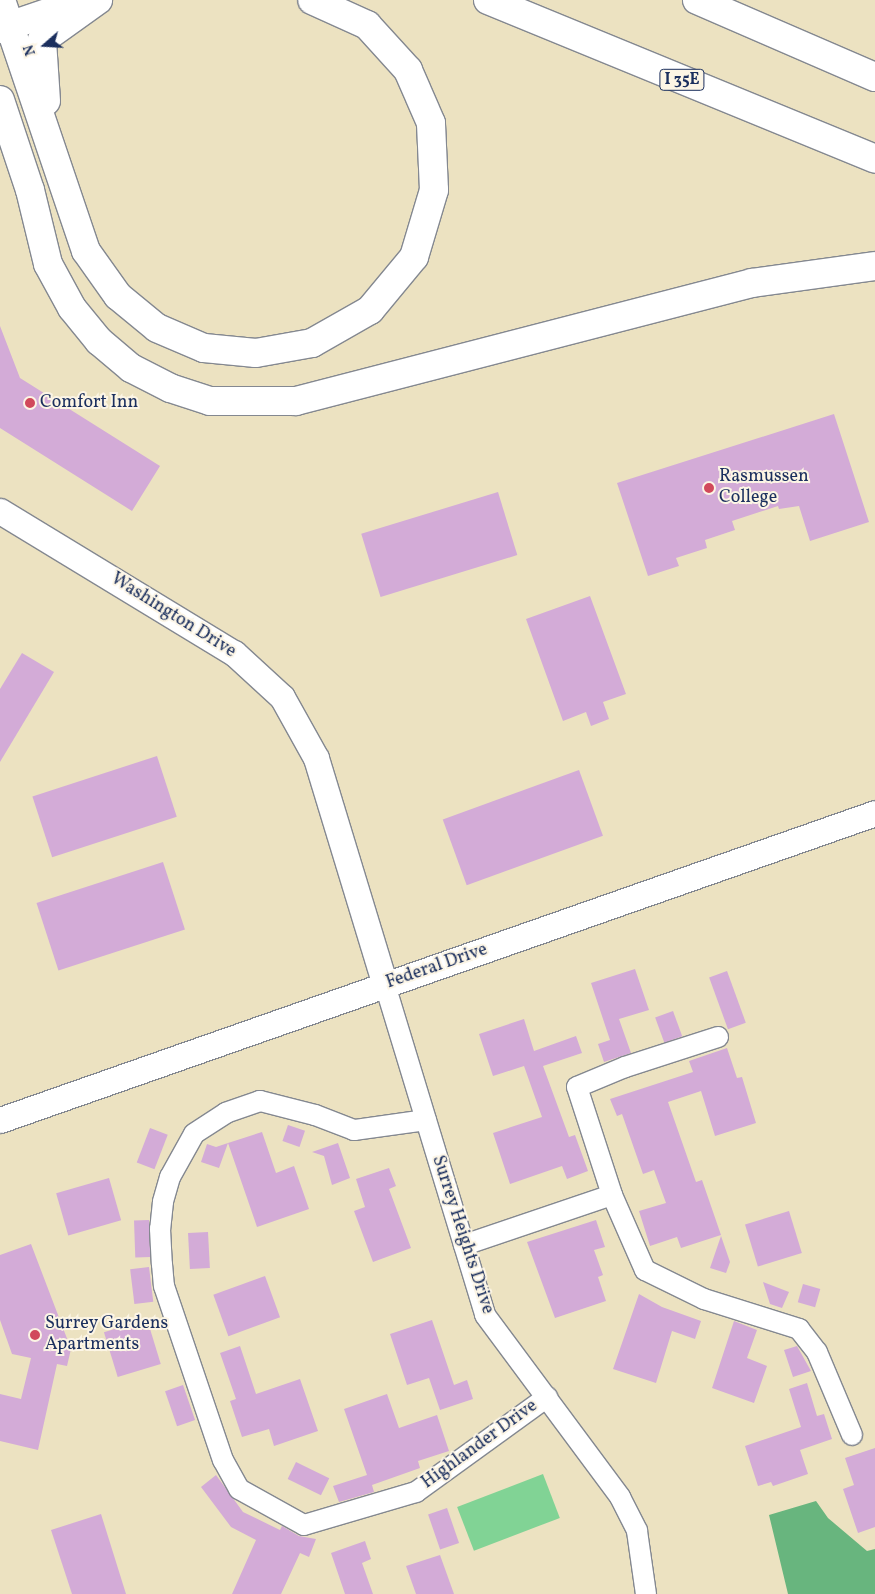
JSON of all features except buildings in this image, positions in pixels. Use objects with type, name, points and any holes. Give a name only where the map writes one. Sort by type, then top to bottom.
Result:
[{"type":"main road","points":[[1,0],[5,27],[49,142],[86,251],[118,296],[157,328],[204,348],[256,353],[312,343],[370,310],[414,257],[434,190],[431,123],[408,70],[367,24],[312,0]]},
{"type":"main road","points":[[5,27],[85,0]]},
{"type":"main road","points":[[49,142],[42,40],[98,0]]},
{"type":"main road","name":"I 35E","points":[[488,0],[875,159]]},
{"type":"main road","points":[[697,0],[875,77]]},
{"type":"main road","points":[[0,100],[30,190],[48,264],[72,308],[99,341],[132,368],[154,380],[210,401],[296,401],[752,283],[875,266]]},
{"type":"main road","points":[[0,154],[30,190]]},
{"type":"street","name":"Washington Drive","points":[[0,511],[234,653],[282,697],[316,758],[385,985]]},
{"type":"street","name":"Federal Drive","points":[[0,1120],[875,813]]},
{"type":"street","name":"Surrey Heights Drive","points":[[385,985],[485,1315],[620,1497],[637,1532],[646,1594]]},
{"type":"street","points":[[718,1037],[625,1067],[577,1087],[612,1195],[645,1270],[704,1299],[799,1329],[817,1352],[852,1435]]},
{"type":"street","name":"Highlander Drive","points":[[426,1120],[354,1130],[315,1115],[260,1101],[226,1113],[194,1134],[170,1177],[163,1202],[160,1230],[162,1264],[164,1286],[223,1460],[239,1489],[304,1525],[416,1492],[547,1397]]},
{"type":"street","points":[[464,1245],[612,1195]]},
{"type":"green space","points":[[543,1474],[560,1518],[474,1551],[457,1507]]},
{"type":"green space","points":[[816,1501],[828,1518],[867,1551],[875,1549],[875,1594],[788,1594],[769,1515]]},
{"type":"place","name":"Comfort Inn","points":[[30,403]]},
{"type":"place","name":"Rasmussen College","points":[[709,488]]},
{"type":"place","name":"Surrey Gardens Apartments","points":[[35,1335]]}]
